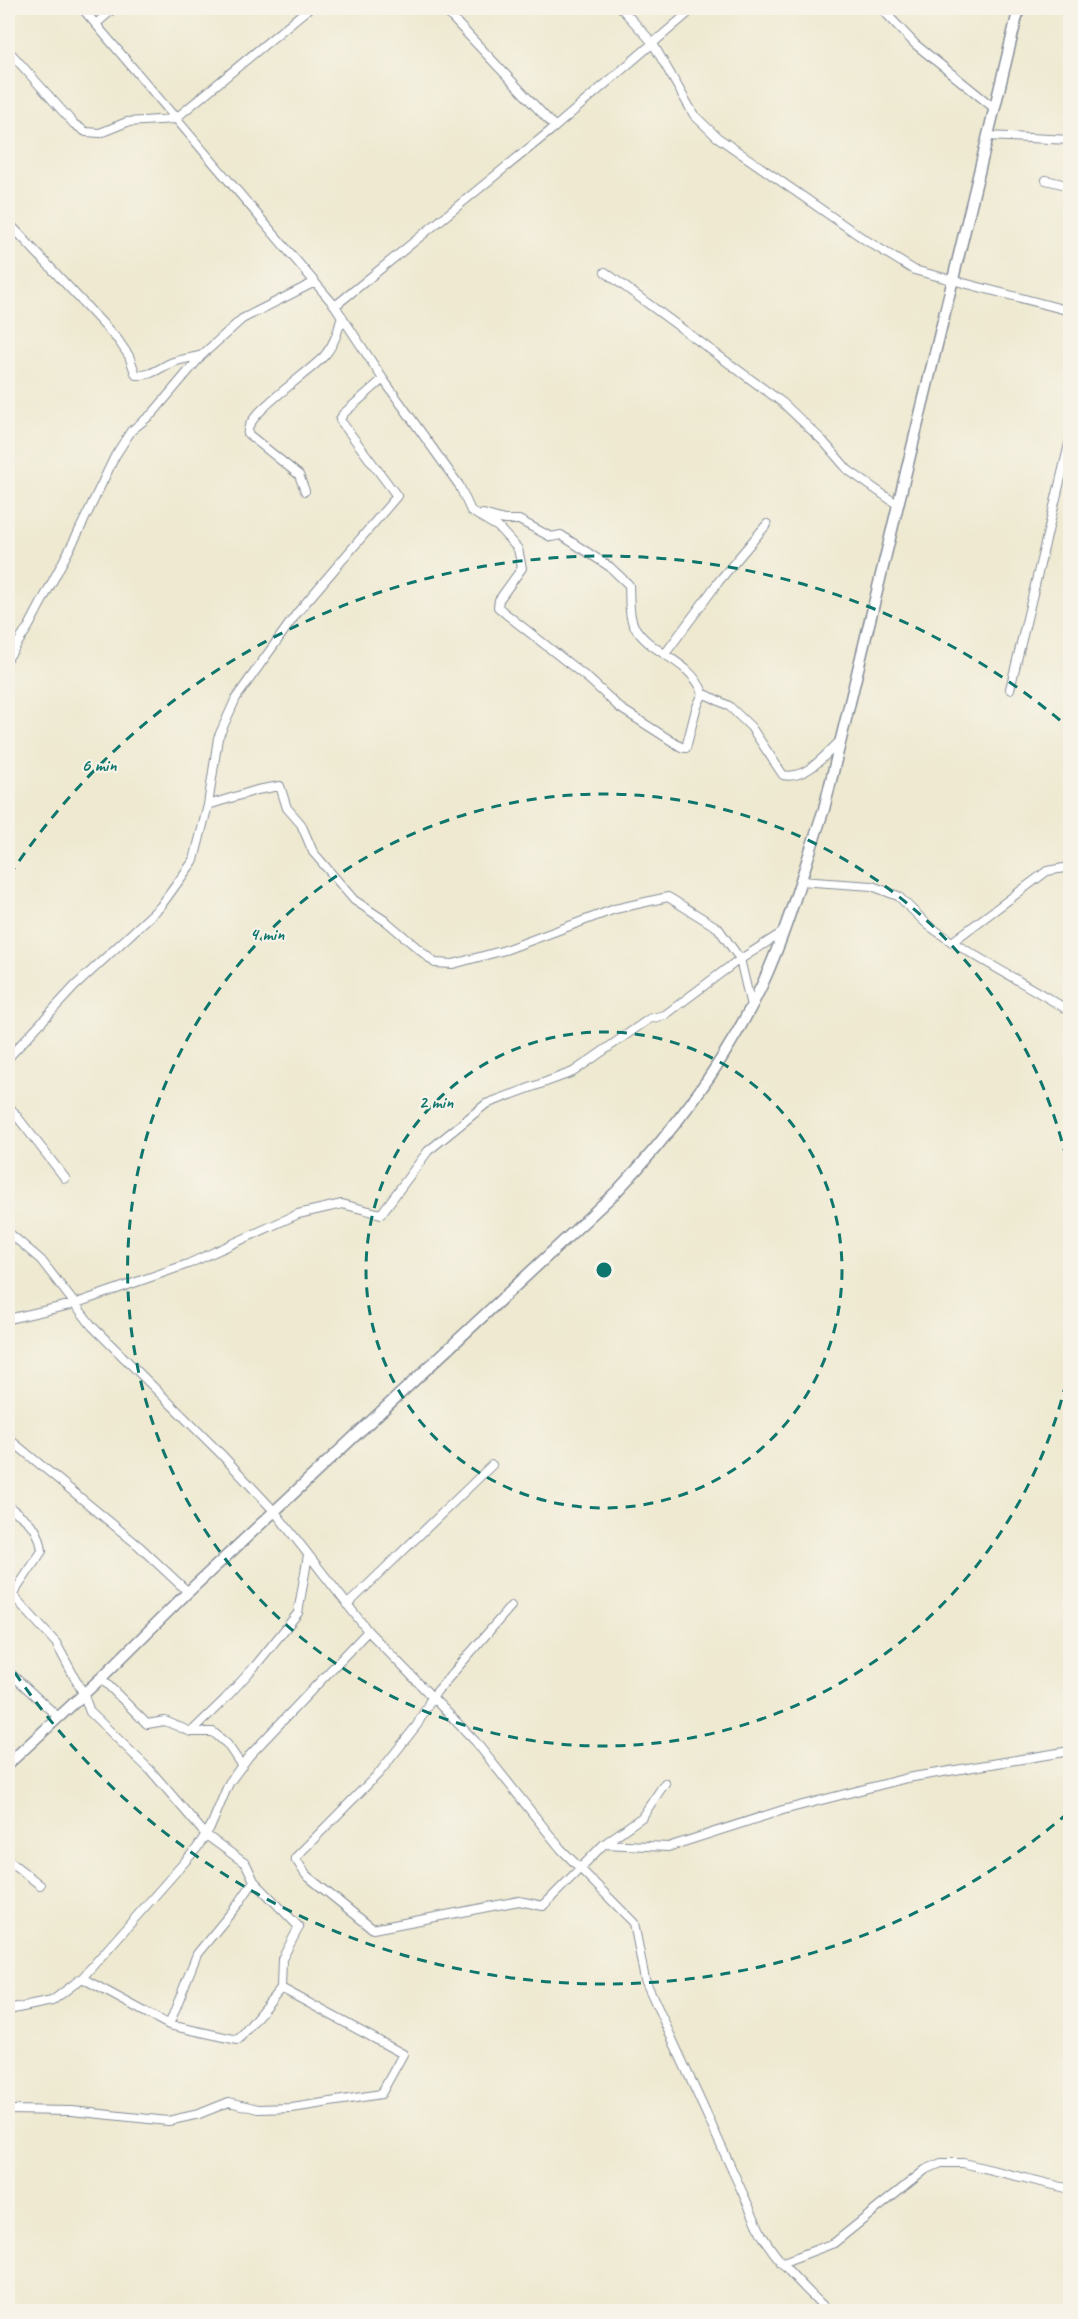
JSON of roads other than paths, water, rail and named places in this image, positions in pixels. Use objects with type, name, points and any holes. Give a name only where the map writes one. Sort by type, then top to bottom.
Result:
[{"type":"street","points":[[82,8],[335,306],[383,379],[459,484],[471,511],[498,527],[518,549],[522,568],[500,600],[498,607],[620,708],[686,748],[696,709],[703,693]]},
{"type":"street","points":[[96,24],[114,8]]},
{"type":"street","points":[[8,50],[74,124],[86,132],[100,133],[127,122],[174,119],[309,8]]},
{"type":"street","points":[[443,8],[555,127]]},
{"type":"street","points":[[621,8],[652,42],[694,115],[717,137],[864,239],[914,270],[1071,311]]},
{"type":"street","points":[[335,306],[555,127],[694,8]]},
{"type":"street","points":[[881,8],[915,44],[994,108]]},
{"type":"street","points":[[8,1764],[615,1192],[652,1154],[714,1071],[751,1006],[783,932],[824,809],[1018,8]]},
{"type":"street","points":[[987,135],[1071,140]]},
{"type":"street","points":[[1046,180],[1071,186]]},
{"type":"street","points":[[8,222],[118,340],[129,356],[136,375],[159,371],[171,363],[202,355]]},
{"type":"street","points":[[605,272],[783,404],[823,441],[848,470],[898,505]]},
{"type":"street","points":[[8,658],[40,605],[115,456],[131,431],[153,413],[202,355],[242,319],[315,282]]},
{"type":"street","points":[[305,491],[299,475],[248,434],[247,430],[249,423],[261,409],[322,358],[338,336],[342,316]]},
{"type":"street","points":[[8,1058],[75,986],[160,907],[194,860],[208,805],[218,738],[236,698],[297,613],[397,496],[340,420],[343,414],[383,379]]},
{"type":"street","points":[[1010,689],[1071,440]]},
{"type":"street","points":[[471,511],[504,520],[519,520],[551,537],[561,536],[610,567],[629,585],[633,625],[644,637],[678,662],[698,681],[703,693],[729,706],[751,727],[783,775],[791,776],[812,767],[840,741]]},
{"type":"street","points":[[665,654],[719,581],[767,524]]},
{"type":"street","points":[[208,805],[257,790],[280,786],[287,808],[302,824],[313,852],[354,900],[387,922],[435,963],[453,964],[505,950],[615,909],[668,897],[718,928],[740,959],[751,1006]]},
{"type":"street","points":[[952,942],[1047,871],[1071,867]]},
{"type":"street","points":[[800,881],[872,886],[898,896],[928,925],[952,942],[1071,1011]]},
{"type":"street","points":[[8,1319],[74,1304],[188,1264],[298,1214],[342,1204],[381,1214],[429,1151],[486,1104],[573,1072],[649,1019],[665,1015],[740,959],[783,932]]},
{"type":"street","points":[[8,1105],[65,1178]]},
{"type":"street","points":[[8,1232],[41,1260],[92,1326],[221,1454],[275,1512],[368,1631],[475,1741],[561,1849],[634,1923],[645,1980],[762,2235],[781,2263],[829,2312]]},
{"type":"street","points":[[8,1438],[139,1546],[188,1592]]},
{"type":"street","points":[[347,1605],[492,1465]]},
{"type":"street","points":[[8,1506],[36,1530],[40,1536],[42,1551],[10,1592],[56,1643],[83,1693],[90,1712],[151,1771],[206,1835],[246,1864],[254,1881],[299,1927],[282,1959],[281,1988],[238,2040],[169,2025],[82,1978]]},
{"type":"street","points":[[190,1732],[256,1665],[298,1613],[308,1555]]},
{"type":"street","points":[[511,1606],[432,1696],[417,1725],[379,1773],[295,1858],[306,1875],[373,1929],[519,1901],[543,1906],[604,1844],[642,1817],[665,1783]]},
{"type":"street","points":[[8,2010],[51,2001],[82,1978],[198,1848],[229,1783],[242,1766],[368,1631]]},
{"type":"street","points":[[8,1671],[58,1717]]},
{"type":"street","points":[[101,1678],[147,1724],[165,1721],[190,1732],[213,1732],[227,1744],[242,1766]]},
{"type":"street","points":[[604,1844],[669,1847],[783,1810],[907,1778],[1071,1751]]},
{"type":"street","points":[[8,1860],[40,1885]]},
{"type":"street","points":[[169,2025],[197,1954],[254,1881]]},
{"type":"street","points":[[8,2110],[72,2111],[168,2121],[199,2114],[229,2102],[258,2109],[292,2108],[381,2094],[403,2055],[281,1988]]},
{"type":"street","points":[[781,2263],[834,2242],[925,2170],[941,2163],[963,2163],[1071,2189]]}]
